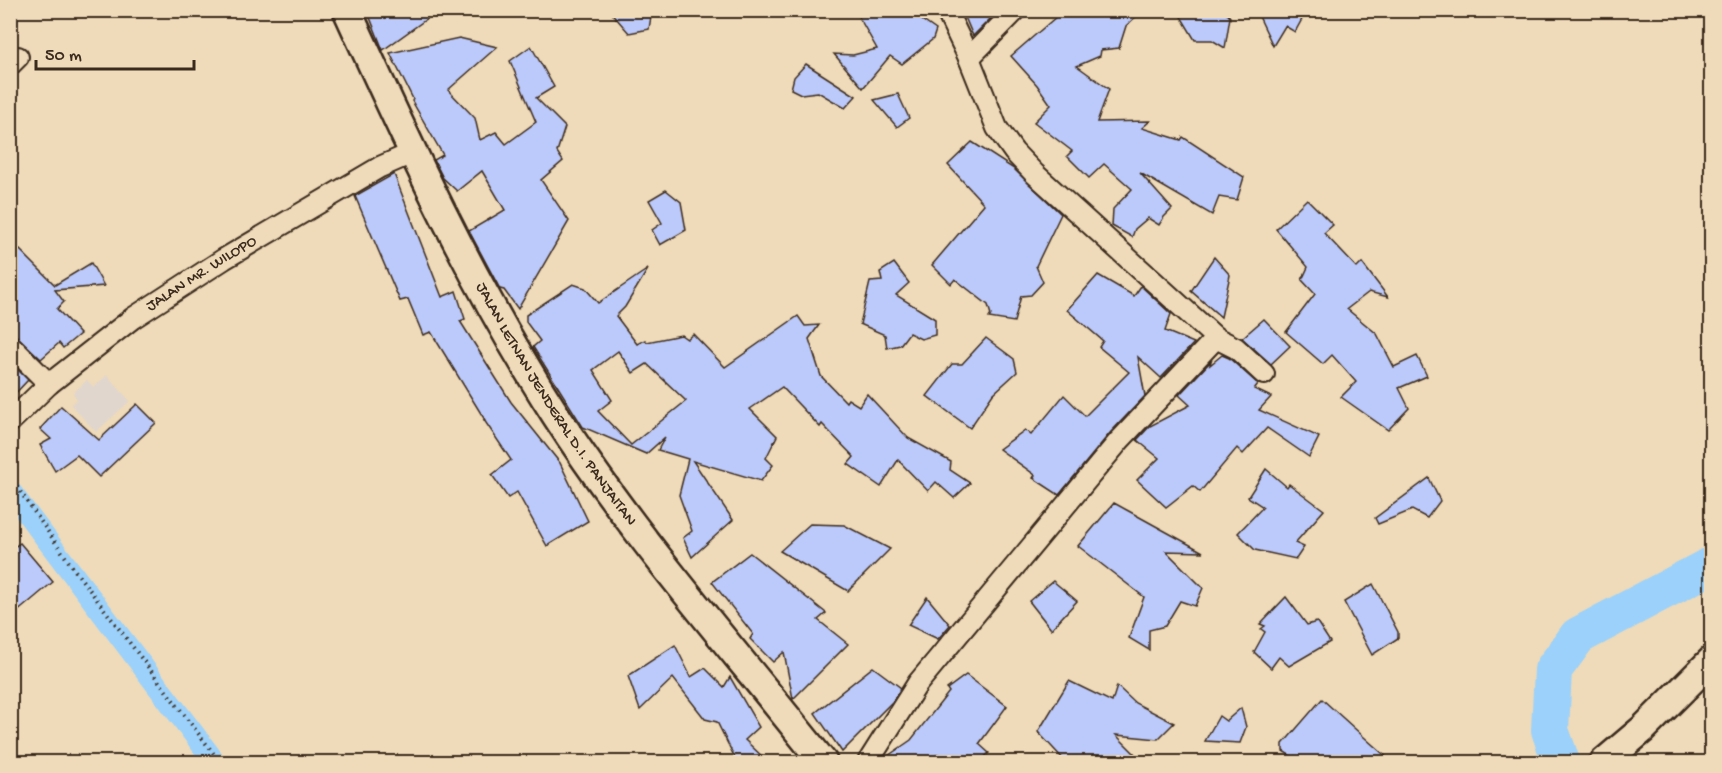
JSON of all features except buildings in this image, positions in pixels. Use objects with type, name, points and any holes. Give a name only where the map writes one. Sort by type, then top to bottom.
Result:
[{"type":"street","name":"JALAN LETNAN JENDERAL D.I. PANJAITAN","points":[[347,10],[412,153],[503,330],[556,416],[678,584],[823,762]]},
{"type":"street","points":[[946,10],[969,58],[997,128],[1014,152],[1035,174],[1216,338],[1236,348],[1264,374]]},
{"type":"street","points":[[969,58],[1016,10]]},
{"type":"street","name":"JALAN MR. WILOPO","points":[[10,422],[49,384],[114,331],[224,259],[380,167],[412,153]]},
{"type":"street","points":[[868,762],[926,674],[1119,441],[1216,338]]},
{"type":"street","points":[[10,345],[49,384]]},
{"type":"street","points":[[1604,762],[1642,729],[1712,660]]},
{"type":"path","points":[[10,477],[76,572],[220,762]]},
{"type":"shaded area","points":[[107,375],[130,401],[96,432],[71,405],[77,399],[73,393],[87,380],[94,387]]},
{"type":"waterway","points":[[10,491],[215,762]]},
{"type":"waterway","points":[[1561,762],[1550,730],[1553,670],[1578,636],[1712,565]]}]
